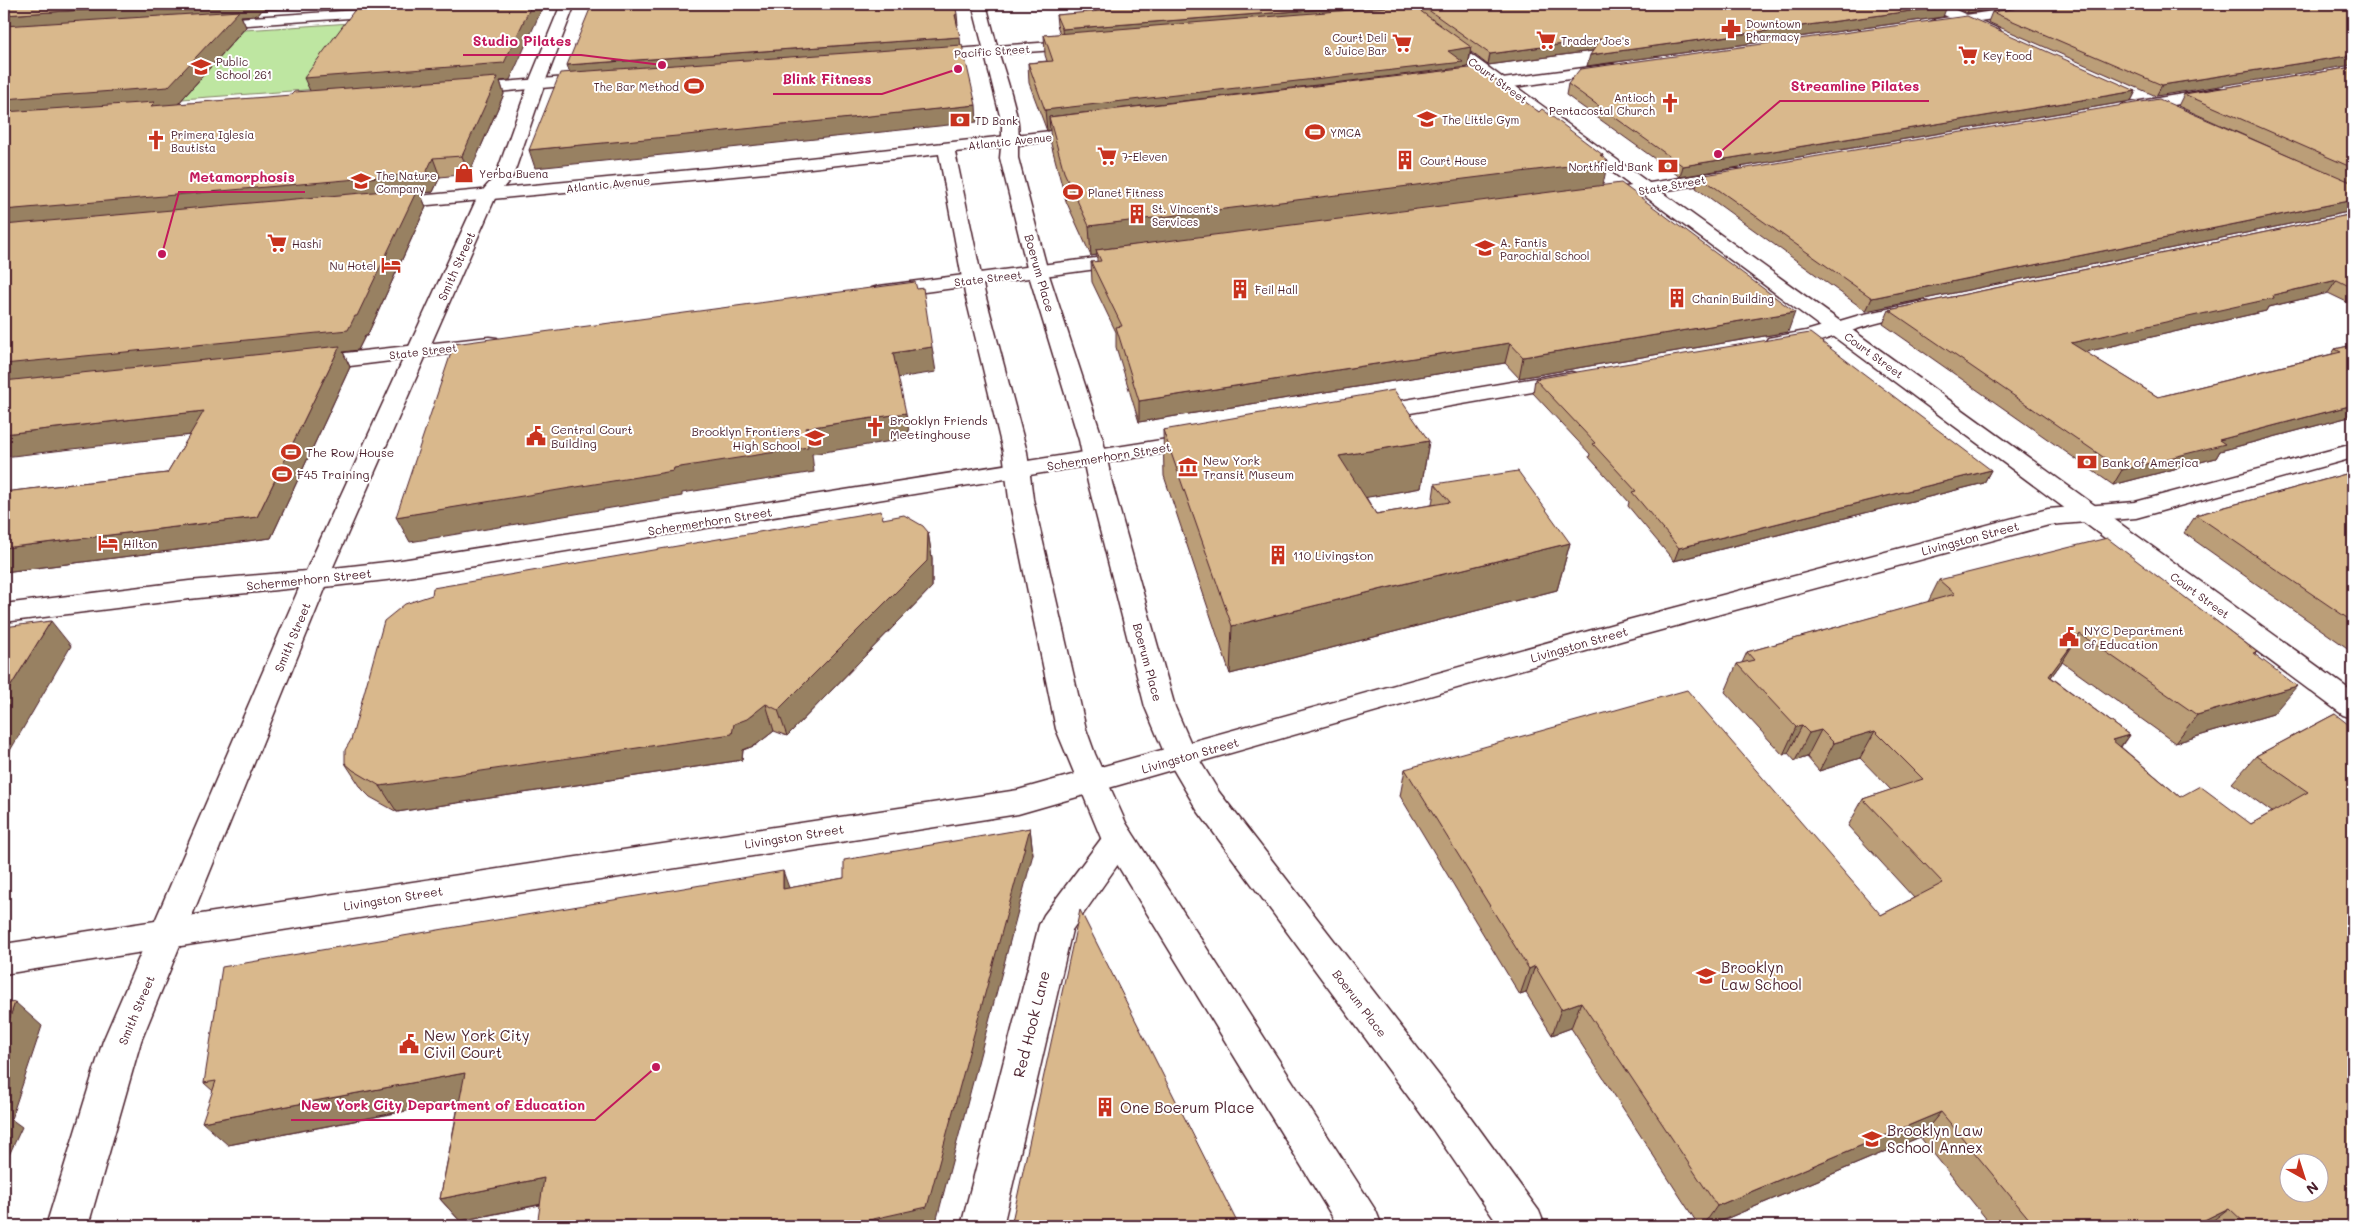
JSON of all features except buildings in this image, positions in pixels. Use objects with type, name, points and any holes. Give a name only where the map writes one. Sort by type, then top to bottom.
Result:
[{"type":"street","name":"Smith Street","points":[[67,1226],[122,1041],[316,579],[487,196],[504,176],[568,4]]},
{"type":"street","name":"Boerum Place","points":[[979,4],[1010,124],[1010,158],[1038,272],[1095,458],[1160,706],[1181,757],[1208,801],[1447,1117],[1524,1226]]},
{"type":"street","name":"Court Street","points":[[1394,4],[2353,707]]},
{"type":"street","points":[[1931,4],[2012,40]]},
{"type":"street","points":[[1921,25],[2073,4]]},
{"type":"street","points":[[189,25],[406,11]]},
{"type":"street","points":[[1392,20],[1413,18]]},
{"type":"street","name":"Pacific Street","points":[[912,56],[1095,43]]},
{"type":"street","points":[[1452,90],[1625,67]]},
{"type":"street","points":[[452,91],[605,79]]},
{"type":"street","points":[[2110,111],[2236,90]]},
{"type":"street","points":[[2132,93],[2184,116]]},
{"type":"street","name":"Atlantic Avenue","points":[[368,206],[487,196],[1101,131]]},
{"type":"street","points":[[946,148],[973,280],[1015,452],[1021,499],[1071,729],[1091,782],[1112,829],[1361,1226]]},
{"type":"street","name":"State Street","points":[[1580,199],[1746,172]]},
{"type":"street","name":"State Street","points":[[857,295],[1150,257]]},
{"type":"street","points":[[1751,347],[1810,337],[1866,319],[1944,303]]},
{"type":"street","name":"State Street","points":[[287,366],[506,341]]},
{"type":"street","points":[[1347,416],[1595,374]]},
{"type":"street","name":"Schermerhorn Street","points":[[4,613],[189,590],[395,570],[1018,472],[1224,437]]},
{"type":"street","name":"Livingston Street","points":[[4,959],[1018,802],[1619,633],[2048,517],[2136,510],[2353,451]]},
{"type":"street","name":"Red Hook Lane","points":[[982,1226],[1056,925],[1119,840]]},
{"type":"green space","points":[[428,18],[387,84],[182,99],[244,30]]},
{"type":"place","name":"Downtown Pharmacy","points":[[1731,29]]},
{"type":"place","name":"Trader Joe's","points":[[1546,40]]},
{"type":"place","name":"Court Deli & Juice Bar","points":[[1402,43]]},
{"type":"place","name":"Key Food","points":[[1968,55]]},
{"type":"place","name":"Studio Pilates","points":[[662,65]]},
{"type":"place","name":"Public School 261","points":[[201,67]]},
{"type":"place","name":"Blink Fitness","points":[[958,69]]},
{"type":"place","name":"The Bar Method","points":[[694,86]]},
{"type":"place","name":"Antioch Pentacostal Church","points":[[1670,103]]},
{"type":"place","name":"The Little Gym","points":[[1427,119]]},
{"type":"place","name":"TD Bank","points":[[960,120]]},
{"type":"place","name":"YMCA","points":[[1315,132]]},
{"type":"place","name":"Primera Iglesia Bautista","points":[[156,140]]},
{"type":"place","name":"Streamline Pilates","points":[[1718,154]]},
{"type":"place","name":"7-Eleven","points":[[1107,156]]},
{"type":"place","name":"Court House","points":[[1405,160]]},
{"type":"place","name":"Northfield Bank","points":[[1668,166]]},
{"type":"place","name":"Yerba Buena","points":[[464,173]]},
{"type":"place","name":"The Nature Company","points":[[361,181]]},
{"type":"place","name":"Planet Fitness","points":[[1073,192]]},
{"type":"place","name":"St. Vincent's Services","points":[[1137,214]]},
{"type":"place","name":"Hashi","points":[[277,243]]},
{"type":"place","name":"A. Fantis Parochial School","points":[[1485,248]]},
{"type":"place","name":"Metamorphosis","points":[[162,254]]},
{"type":"place","name":"Nu Hotel","points":[[391,265]]},
{"type":"place","name":"Feil Hall","points":[[1240,289]]},
{"type":"place","name":"Chanin Building","points":[[1677,298]]},
{"type":"place","name":"Brooklyn Friends Meetinghouse","points":[[875,427]]},
{"type":"place","name":"Central Court Building","points":[[536,436]]},
{"type":"place","name":"Brooklyn Frontiers High School","points":[[815,438]]},
{"type":"place","name":"The Row House","points":[[291,452]]},
{"type":"place","name":"Bank of America","points":[[2087,462]]},
{"type":"place","name":"New York Transit Museum","points":[[1188,467]]},
{"type":"place","name":"F45 Training","points":[[282,474]]},
{"type":"place","name":"Hilton","points":[[108,543]]},
{"type":"place","name":"110 Livingston","points":[[1278,555]]},
{"type":"place","name":"NYC Department of Education","points":[[2069,637]]},
{"type":"place","name":"Brooklyn Law School","points":[[1706,976]]},
{"type":"place","name":"New York City Civil Court","points":[[409,1044]]},
{"type":"place","name":"New York City Department of Education","points":[[656,1067]]},
{"type":"place","name":"One Boerum Place","points":[[1105,1107]]},
{"type":"place","name":"Brooklyn Law School Annex","points":[[1872,1139]]}]
